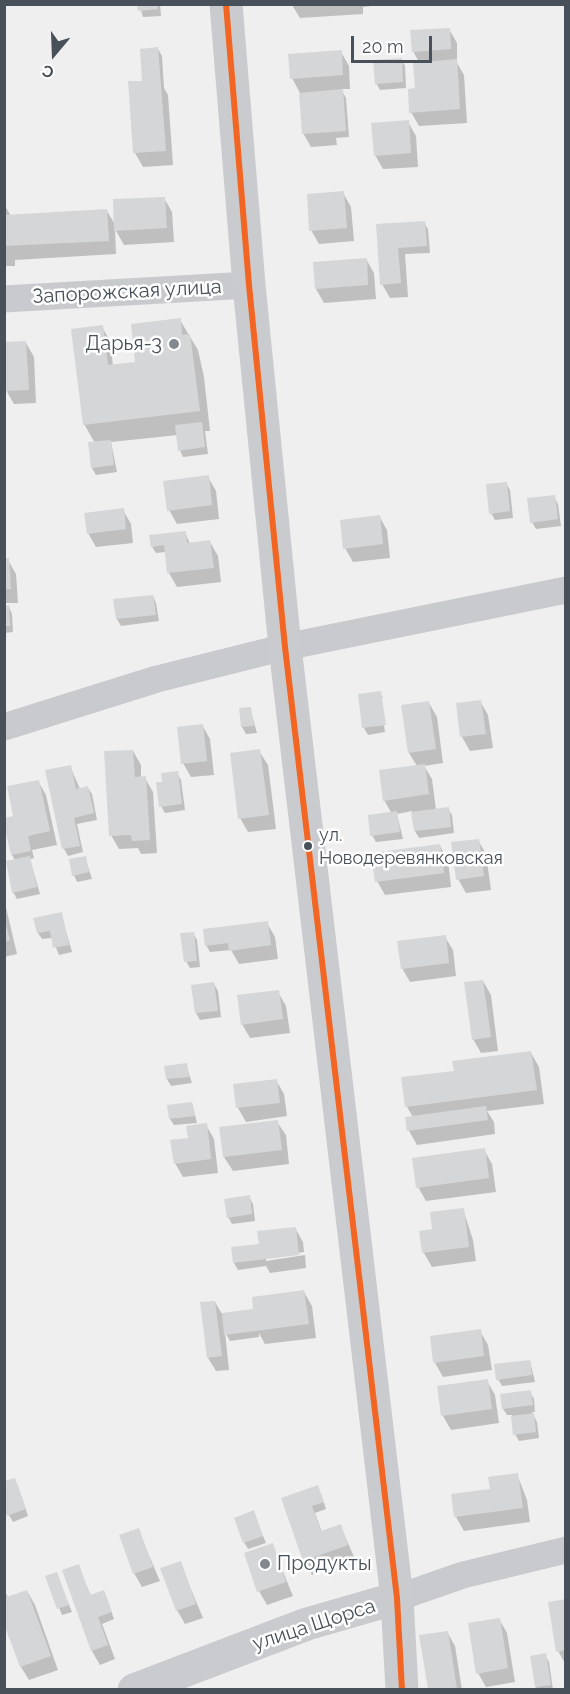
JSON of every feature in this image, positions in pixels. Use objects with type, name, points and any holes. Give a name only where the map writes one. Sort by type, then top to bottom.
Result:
[{"type":"main road","points":[[226,4],[249,285],[285,647],[396,1598],[402,1689]]},
{"type":"main road","name":"улица Щорса","points":[[134,1689],[307,1624],[396,1598]]},
{"type":"street","name":"Запорожская улица","points":[[4,299],[249,285]]},
{"type":"street","points":[[4,727],[117,690],[285,647],[566,590]]},
{"type":"street","name":"улица Щорса","points":[[396,1598],[463,1575],[566,1550]]},
{"type":"building","points":[[137,4],[158,4],[158,9],[138,11]]},
{"type":"building","points":[[450,28],[451,49],[412,52],[410,30]]},
{"type":"building","points":[[158,47],[166,151],[133,153],[128,81],[142,81],[140,49]]},
{"type":"building","points":[[342,50],[343,75],[290,79],[288,54]]},
{"type":"building","points":[[402,58],[403,82],[375,84],[373,60]]},
{"type":"building","points":[[457,59],[460,109],[409,113],[408,89],[415,88],[413,63]]},
{"type":"building","points":[[343,89],[346,131],[302,134],[299,93]]},
{"type":"building","points":[[409,120],[411,153],[374,156],[371,123]]},
{"type":"building","points":[[344,191],[347,228],[309,231],[307,194]]},
{"type":"building","points":[[165,197],[167,228],[114,231],[113,199]]},
{"type":"building","points":[[107,209],[109,241],[4,246],[4,215]]},
{"type":"building","points":[[425,221],[427,246],[398,248],[401,283],[380,285],[376,224]]},
{"type":"building","points":[[367,258],[368,285],[315,289],[313,262]]},
{"type":"building","points":[[181,318],[182,335],[190,334],[200,411],[83,425],[71,329],[103,325],[108,365],[135,362],[131,324]]},
{"type":"building","points":[[26,341],[29,390],[4,391],[4,342]]},
{"type":"building","points":[[202,422],[205,447],[178,451],[175,425]]},
{"type":"building","points":[[111,440],[114,465],[91,468],[88,442]]},
{"type":"building","points":[[209,475],[212,505],[167,511],[163,481]]},
{"type":"building","points":[[507,482],[510,511],[489,514],[486,484]]},
{"type":"building","points":[[555,495],[558,519],[530,523],[527,498]]},
{"type":"building","points":[[124,508],[126,529],[87,534],[84,513]]},
{"type":"building","points":[[380,515],[383,544],[343,549],[340,520]]},
{"type":"building","points":[[186,531],[187,543],[210,540],[214,568],[167,573],[164,545],[151,547],[149,535]]},
{"type":"building","points":[[4,558],[9,558],[11,589],[4,589]]},
{"type":"building","points":[[153,595],[156,615],[116,619],[113,599]]},
{"type":"building","points":[[9,605],[10,626],[5,626],[5,606]]},
{"type":"building","points":[[381,691],[386,725],[362,728],[358,694]]},
{"type":"building","points":[[481,700],[486,734],[460,737],[456,703]]},
{"type":"building","points":[[429,701],[436,749],[408,753],[401,705]]},
{"type":"building","points":[[251,707],[254,726],[241,727],[239,708]]},
{"type":"building","points":[[203,724],[207,761],[181,764],[177,727]]},
{"type":"building","points":[[260,749],[269,815],[238,819],[230,753]]},
{"type":"building","points":[[133,750],[135,777],[146,776],[150,840],[132,841],[131,835],[109,836],[104,751]]},
{"type":"building","points":[[425,764],[429,794],[383,801],[379,770]]},
{"type":"building","points":[[71,765],[76,789],[88,786],[94,813],[74,818],[80,846],[62,849],[45,770]]},
{"type":"building","points":[[178,771],[182,804],[159,807],[156,782],[162,782],[161,773]]},
{"type":"building","points":[[39,780],[50,831],[28,836],[31,851],[11,855],[4,825],[4,818],[13,816],[7,786]]},
{"type":"building","points":[[449,807],[451,827],[414,831],[411,812]]},
{"type":"building","points":[[397,811],[400,832],[370,836],[368,815]]},
{"type":"building","points":[[479,839],[484,876],[456,880],[451,842]]},
{"type":"building","points":[[440,844],[444,873],[375,882],[371,853]]},
{"type":"building","points":[[30,856],[37,887],[12,893],[6,861]]},
{"type":"building","points":[[86,856],[89,872],[72,876],[69,859]]},
{"type":"building","points":[[62,912],[69,945],[53,948],[50,931],[37,933],[33,918]]},
{"type":"building","points":[[4,917],[10,940],[4,942]]},
{"type":"building","points":[[268,921],[271,945],[229,951],[228,943],[205,946],[203,929]]},
{"type":"building","points":[[194,932],[197,961],[184,962],[180,933]]},
{"type":"building","points":[[446,935],[449,963],[401,969],[397,941]]},
{"type":"building","points":[[483,980],[491,1037],[472,1040],[464,982]]},
{"type":"building","points":[[214,982],[218,1011],[195,1013],[191,985]]},
{"type":"building","points":[[279,990],[283,1019],[241,1025],[237,995]]},
{"type":"building","points":[[531,1051],[537,1090],[405,1107],[401,1077],[454,1071],[452,1061]]},
{"type":"building","points":[[187,1063],[189,1077],[166,1079],[164,1066]]},
{"type":"building","points":[[277,1079],[280,1103],[236,1108],[233,1084]]},
{"type":"building","points":[[192,1102],[195,1116],[169,1119],[167,1105]]},
{"type":"building","points":[[486,1106],[488,1120],[407,1131],[405,1117]]},
{"type":"building","points":[[278,1120],[282,1150],[223,1157],[219,1127]]},
{"type":"building","points":[[207,1123],[211,1159],[174,1164],[170,1140],[188,1138],[186,1126]]},
{"type":"building","points":[[485,1148],[489,1178],[416,1188],[412,1158]]},
{"type":"building","points":[[250,1195],[252,1214],[227,1218],[224,1199]]},
{"type":"building","points":[[464,1208],[469,1247],[422,1253],[419,1231],[432,1229],[430,1212]]},
{"type":"building","points":[[296,1227],[299,1255],[233,1263],[231,1247],[259,1244],[257,1231]]},
{"type":"building","points":[[304,1290],[309,1324],[224,1335],[222,1313],[253,1309],[252,1297]]},
{"type":"building","points":[[215,1301],[222,1356],[207,1358],[200,1302]]},
{"type":"building","points":[[481,1329],[484,1356],[433,1363],[430,1336]]},
{"type":"building","points":[[530,1360],[532,1375],[496,1380],[494,1364]]},
{"type":"building","points":[[488,1379],[492,1409],[441,1416],[437,1386]]},
{"type":"building","points":[[531,1390],[533,1405],[502,1409],[500,1394]]},
{"type":"building","points":[[534,1413],[536,1432],[513,1435],[511,1416]]},
{"type":"building","points":[[518,1473],[523,1508],[454,1517],[451,1494],[490,1489],[488,1477]]},
{"type":"building","points":[[15,1478],[26,1509],[7,1516],[4,1508],[4,1481]]},
{"type":"building","points":[[318,1485],[324,1502],[312,1506],[321,1531],[341,1524],[348,1545],[303,1561],[281,1498]]},
{"type":"building","points":[[254,1510],[263,1536],[243,1543],[234,1518]]},
{"type":"building","points":[[139,1528],[153,1567],[133,1574],[119,1535]]},
{"type":"building","points":[[273,1543],[286,1582],[257,1592],[244,1553]]},
{"type":"building","points":[[181,1561],[196,1604],[176,1611],[160,1568]]},
{"type":"building","points":[[79,1564],[90,1595],[104,1590],[112,1612],[98,1617],[108,1645],[91,1651],[62,1570]]},
{"type":"building","points":[[57,1572],[69,1605],[57,1609],[45,1576]]},
{"type":"building","points":[[27,1590],[51,1656],[20,1667],[4,1624],[4,1598]]},
{"type":"building","points":[[566,1599],[566,1650],[556,1652],[548,1602]]},
{"type":"building","points":[[500,1618],[508,1668],[476,1674],[468,1623]]},
{"type":"building","points":[[448,1631],[457,1689],[428,1689],[419,1635]]},
{"type":"building","points":[[546,1653],[551,1685],[535,1687],[530,1656]]},
{"type":"transit line","points":[[226,4],[249,285],[285,647],[397,1598],[402,1690]]},
{"type":"place","name":"Дарья-3","points":[[174,344]]},
{"type":"place","name":"ул. Новодеревянковская","points":[[308,846]]},
{"type":"place","name":"Продукты","points":[[265,1564]]}]
